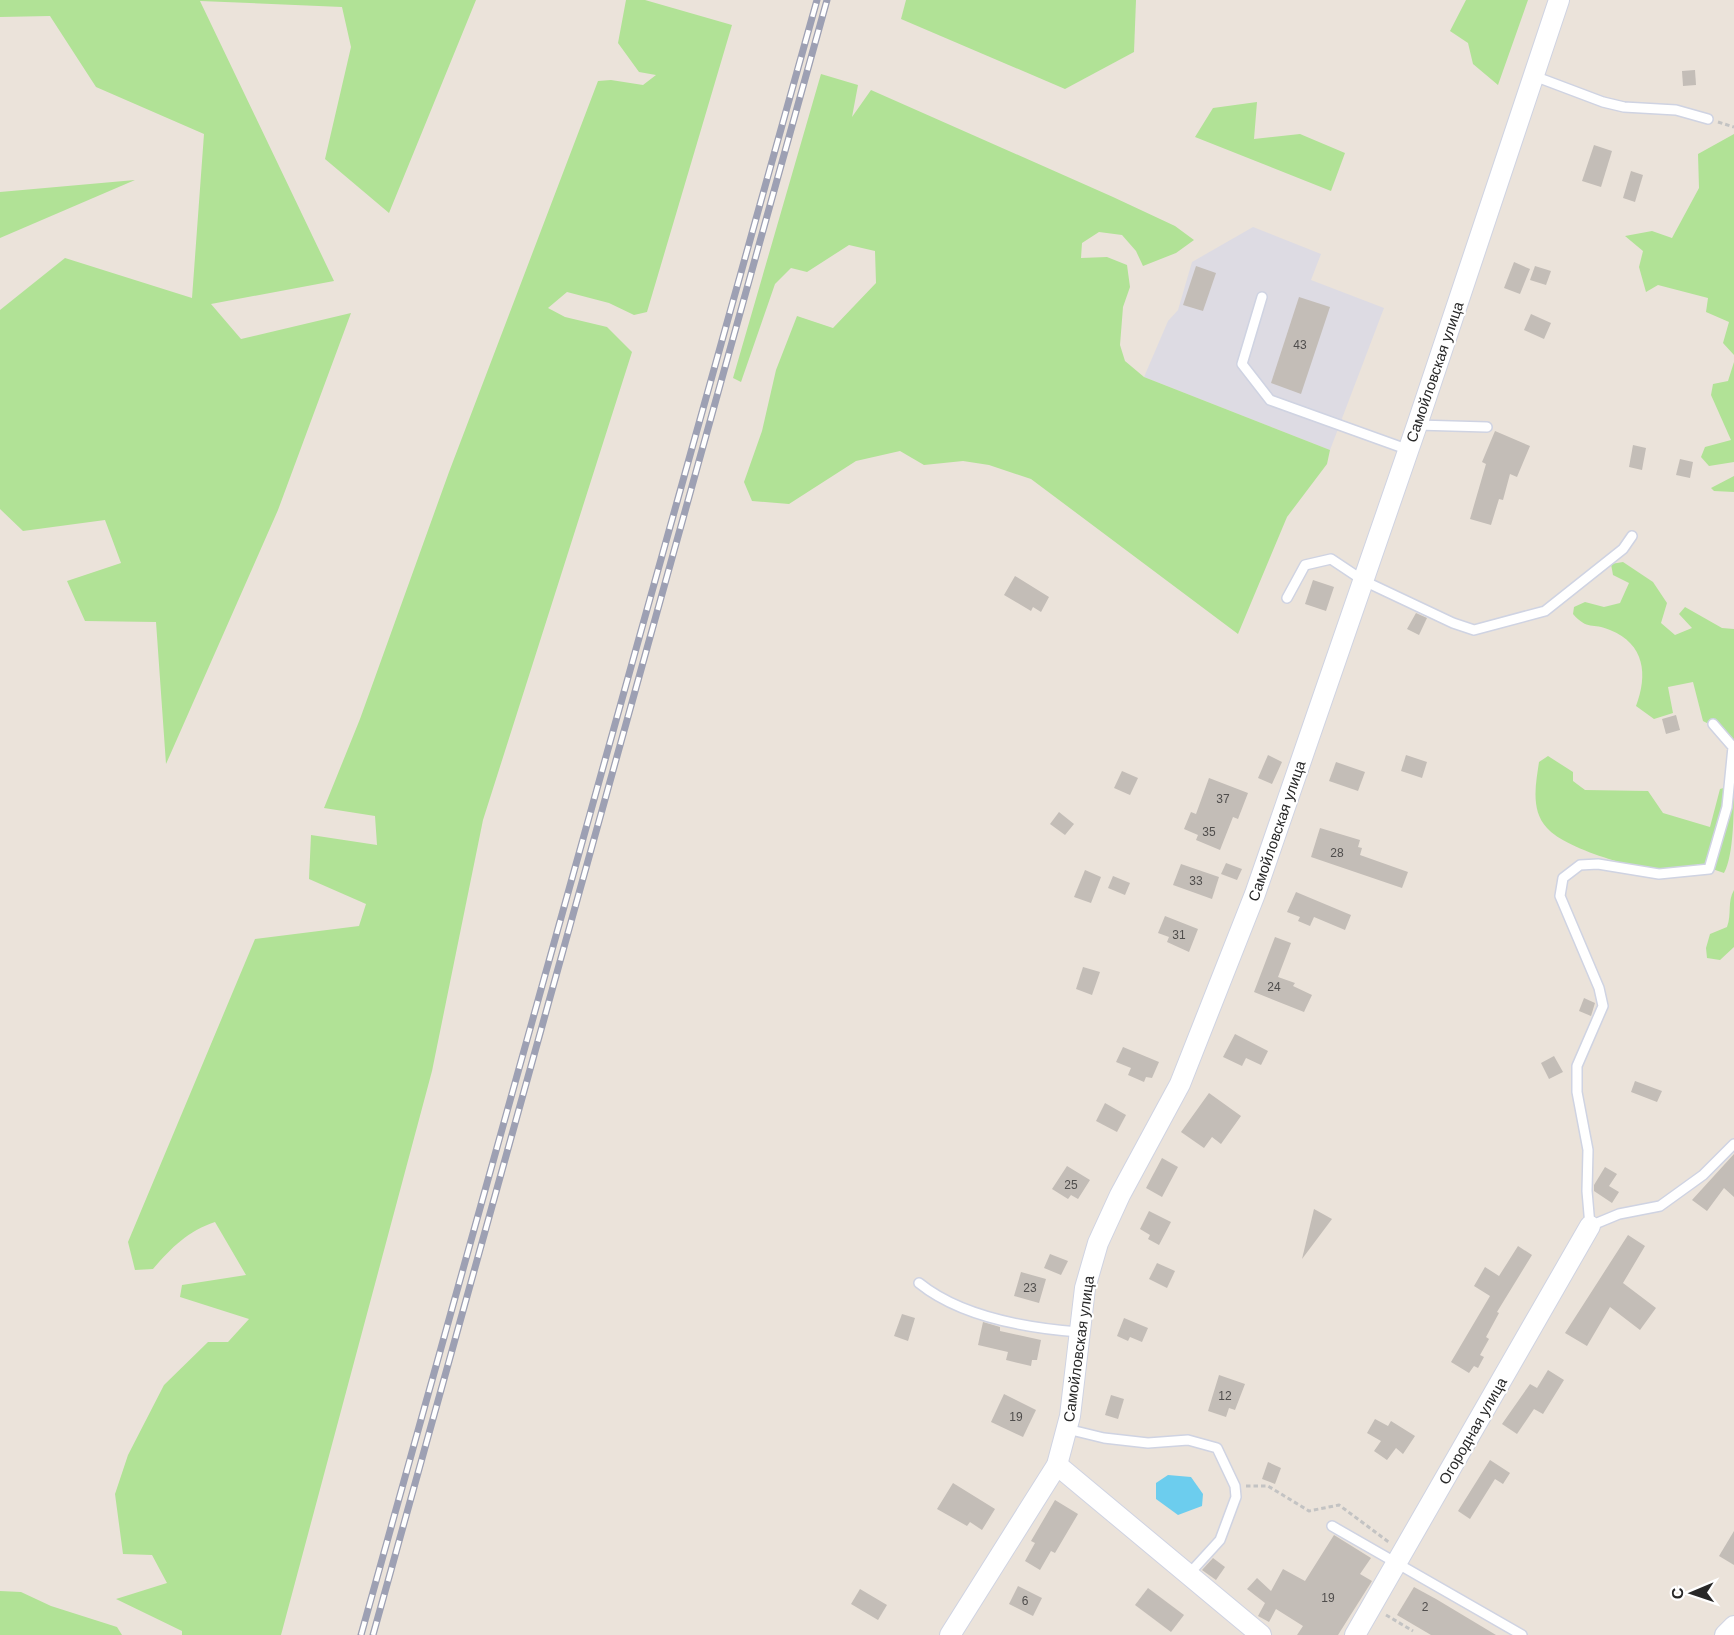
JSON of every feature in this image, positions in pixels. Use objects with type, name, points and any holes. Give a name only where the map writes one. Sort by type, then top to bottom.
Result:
[{"type":"street","name":"Самойловская улица","points":[[950,1635],[1057,1465],[1067,1429],[1076,1377],[1078,1332],[1084,1288],[1098,1243],[1120,1196],[1180,1084],[1255,894],[1409,450],[1559,0]]},
{"type":"street","name":"Огородная улица","points":[[1355,1635],[1590,1226]]},
{"type":"street","points":[[1057,1465],[1261,1635]]},
{"type":"street","points":[[1725,1635],[1734,1626]]},
{"type":"lane","points":[[1534,76],[1603,102],[1624,107],[1676,110],[1708,119]]},
{"type":"lane","points":[[1262,297],[1242,364],[1270,400],[1409,450]]},
{"type":"lane","points":[[1417,425],[1487,427]]},
{"type":"lane","points":[[1287,598],[1305,565],[1331,559],[1364,582],[1453,623],[1474,630],[1545,610],[1623,549],[1632,536]]},
{"type":"lane","points":[[1713,724],[1733,747],[1727,807],[1709,869],[1659,874],[1598,864],[1580,865],[1563,878],[1560,896],[1599,988],[1603,1006],[1577,1066],[1577,1092],[1588,1150],[1587,1191],[1590,1226],[1619,1214],[1660,1206],[1703,1175],[1734,1144]]},
{"type":"lane","points":[[919,1283],[937,1297],[995,1318],[1045,1330],[1078,1332]]},
{"type":"lane","points":[[1067,1429],[1104,1438],[1148,1443],[1188,1440],[1217,1448],[1235,1486],[1236,1497],[1220,1540],[1188,1575]]},
{"type":"lane","points":[[1332,1526],[1399,1559],[1522,1635]]},
{"type":"path","points":[[1235,1486],[1269,1486],[1309,1511],[1339,1505],[1381,1535],[1399,1559]]},
{"type":"path","points":[[1371,1607],[1413,1631]]},
{"type":"shaded area","points":[[1253,227],[1321,254],[1311,280],[1384,308],[1330,450],[1144,377],[1168,321],[1178,310],[1192,262]]},
{"type":"green space","points":[[0,0],[476,0],[389,213],[325,159],[351,47],[342,7],[200,1],[334,281],[211,304],[241,339],[351,313],[278,510],[166,764],[156,622],[85,621],[67,581],[121,563],[105,520],[23,531],[0,509],[0,310],[65,258],[192,298],[204,134],[96,87],[50,16],[0,17]]},
{"type":"green space","points":[[626,0],[645,0],[732,25],[647,312],[634,315],[609,303],[567,292],[548,308],[565,317],[607,327],[632,352],[483,820],[432,1071],[281,1635],[182,1635],[182,1631],[116,1599],[167,1583],[152,1555],[123,1554],[115,1494],[128,1455],[164,1385],[208,1342],[228,1342],[249,1319],[180,1297],[182,1285],[246,1275],[215,1222],[181,1241],[153,1269],[135,1270],[128,1242],[255,939],[359,926],[366,904],[309,879],[311,835],[377,845],[375,816],[324,808],[360,719],[449,472],[598,81],[611,80],[643,85],[656,75],[639,72],[618,43]]},
{"type":"green space","points":[[906,0],[1136,0],[1134,52],[1065,89],[901,19]]},
{"type":"green space","points":[[1466,0],[1528,0],[1498,85],[1473,64],[1468,43],[1450,31]]},
{"type":"green space","points":[[821,74],[858,85],[852,117],[871,90],[1113,197],[1175,226],[1194,240],[1176,253],[1143,266],[1136,251],[1122,235],[1099,232],[1082,243],[1081,258],[1107,257],[1127,265],[1130,287],[1123,307],[1120,345],[1125,361],[1144,377],[1330,450],[1327,464],[1287,517],[1238,634],[1031,479],[989,465],[963,461],[924,465],[900,451],[856,461],[789,504],[752,501],[744,482],[762,431],[776,370],[797,316],[833,328],[876,283],[875,251],[849,245],[807,272],[791,268],[775,284],[741,382],[733,378]]},
{"type":"green space","points":[[1257,102],[1254,139],[1300,134],[1345,153],[1331,191],[1195,137],[1213,108]]},
{"type":"green space","points":[[1734,134],[1734,355],[1723,343],[1729,322],[1706,312],[1708,298],[1658,285],[1646,292],[1639,267],[1643,251],[1625,236],[1652,231],[1672,238],[1699,188],[1698,154]]},
{"type":"green space","points":[[135,180],[0,238],[0,192]]},
{"type":"green space","points":[[1734,362],[1734,462],[1709,466],[1701,457],[1705,447],[1731,440],[1711,395],[1713,384],[1728,381]]},
{"type":"green space","points":[[1734,476],[1734,492],[1714,491],[1711,488]]},
{"type":"green space","points":[[1623,562],[1653,582],[1667,603],[1661,623],[1675,635],[1692,628],[1679,614],[1685,607],[1722,628],[1734,629],[1734,740],[1730,735],[1703,721],[1693,682],[1668,687],[1673,713],[1654,719],[1636,706],[1642,683],[1642,672],[1641,662],[1631,643],[1610,630],[1583,623],[1573,614],[1574,607],[1585,602],[1604,607],[1620,603],[1629,583],[1613,575],[1611,564]]},
{"type":"green space","points":[[1548,756],[1573,772],[1573,781],[1585,790],[1648,791],[1663,813],[1710,827],[1720,789],[1734,785],[1732,844],[1724,873],[1698,864],[1684,873],[1651,870],[1591,853],[1557,837],[1542,821],[1536,805],[1539,762]]},
{"type":"green space","points":[[1734,890],[1734,947],[1720,960],[1707,958],[1706,948],[1710,934],[1727,927]]},
{"type":"green space","points":[[0,1591],[21,1592],[51,1606],[117,1627],[122,1635],[0,1635]]},
{"type":"water","points":[[1168,1475],[1191,1477],[1203,1494],[1202,1506],[1178,1515],[1156,1499],[1156,1483]]},
{"type":"building","points":[[1695,70],[1696,85],[1683,86],[1682,71]]},
{"type":"building","points":[[1594,145],[1612,151],[1601,187],[1582,181]]},
{"type":"building","points":[[1631,171],[1643,175],[1635,202],[1623,198]]},
{"type":"building","points":[[1514,262],[1530,269],[1520,294],[1504,288]]},
{"type":"building","points":[[1196,266],[1216,273],[1203,311],[1183,305]]},
{"type":"building","points":[[1535,266],[1551,271],[1546,285],[1530,280]]},
{"type":"building","points":[[1299,297],[1330,307],[1301,394],[1271,383]]},
{"type":"building","points":[[1531,314],[1551,323],[1544,339],[1524,330]]},
{"type":"building","points":[[1495,431],[1530,446],[1517,477],[1510,474],[1503,500],[1499,499],[1491,525],[1470,519],[1486,464],[1482,462]]},
{"type":"building","points":[[1633,445],[1646,448],[1642,470],[1629,467]]},
{"type":"building","points":[[1680,459],[1693,462],[1690,478],[1676,475]]},
{"type":"building","points":[[1015,576],[1049,597],[1041,612],[1033,607],[1031,611],[1004,595]]},
{"type":"building","points":[[1313,580],[1334,587],[1326,611],[1305,604]]},
{"type":"building","points":[[1416,613],[1427,618],[1419,635],[1407,629]]},
{"type":"building","points":[[1676,715],[1680,730],[1666,734],[1662,719]]},
{"type":"building","points":[[1268,755],[1282,762],[1272,784],[1258,778]]},
{"type":"building","points":[[1406,755],[1427,762],[1422,778],[1401,771]]},
{"type":"building","points":[[1336,762],[1365,772],[1358,791],[1329,781]]},
{"type":"building","points":[[1122,771],[1138,778],[1130,795],[1114,788]]},
{"type":"building","points":[[1209,778],[1248,793],[1238,819],[1233,817],[1220,850],[1196,840],[1198,835],[1184,829],[1191,812],[1196,814]]},
{"type":"building","points":[[1059,812],[1074,824],[1065,835],[1050,824]]},
{"type":"building","points":[[1320,828],[1360,840],[1358,847],[1362,848],[1360,855],[1408,872],[1402,888],[1311,857]]},
{"type":"building","points":[[1226,863],[1242,869],[1237,880],[1221,874]]},
{"type":"building","points":[[1181,864],[1219,877],[1212,899],[1173,885]]},
{"type":"building","points":[[1085,870],[1101,877],[1091,903],[1074,897]]},
{"type":"building","points":[[1113,876],[1130,883],[1125,895],[1108,888]]},
{"type":"building","points":[[1296,892],[1351,915],[1345,930],[1314,917],[1310,926],[1298,921],[1300,917],[1287,912]]},
{"type":"building","points":[[1165,916],[1198,929],[1189,952],[1167,942],[1169,937],[1158,933]]},
{"type":"building","points":[[1275,937],[1291,943],[1278,977],[1295,983],[1293,986],[1312,995],[1304,1012],[1254,992]]},
{"type":"building","points":[[1083,967],[1100,972],[1092,995],[1076,989]]},
{"type":"building","points":[[1584,998],[1595,1003],[1591,1016],[1579,1011]]},
{"type":"building","points":[[1235,1034],[1268,1051],[1261,1065],[1246,1058],[1242,1066],[1223,1057]]},
{"type":"building","points":[[1123,1047],[1159,1062],[1152,1078],[1146,1077],[1144,1082],[1128,1075],[1131,1068],[1116,1062]]},
{"type":"building","points":[[1554,1056],[1563,1072],[1549,1079],[1541,1063]]},
{"type":"building","points":[[1635,1081],[1662,1091],[1657,1102],[1631,1092]]},
{"type":"building","points":[[1209,1093],[1241,1116],[1221,1144],[1212,1137],[1204,1148],[1181,1132]]},
{"type":"building","points":[[1105,1103],[1126,1115],[1117,1132],[1096,1121]]},
{"type":"building","points":[[1734,1154],[1734,1197],[1724,1188],[1707,1211],[1692,1200]]},
{"type":"building","points":[[1162,1158],[1178,1167],[1162,1197],[1146,1188]]},
{"type":"building","points":[[1067,1166],[1090,1180],[1078,1199],[1071,1195],[1068,1199],[1052,1189]]},
{"type":"building","points":[[1605,1167],[1617,1174],[1609,1186],[1619,1192],[1612,1203],[1594,1191],[1594,1185]]},
{"type":"building","points":[[1314,1209],[1332,1219],[1302,1259]]},
{"type":"building","points":[[1149,1211],[1171,1222],[1159,1245],[1148,1239],[1150,1235],[1140,1229]]},
{"type":"building","points":[[1628,1235],[1645,1246],[1623,1283],[1656,1308],[1640,1330],[1610,1307],[1587,1346],[1565,1333]]},
{"type":"building","points":[[1518,1246],[1532,1255],[1497,1312],[1499,1313],[1486,1337],[1489,1339],[1480,1355],[1484,1357],[1478,1368],[1474,1366],[1469,1373],[1451,1362],[1490,1296],[1474,1286],[1485,1267],[1499,1276]]},
{"type":"building","points":[[1050,1254],[1068,1261],[1061,1275],[1044,1268]]},
{"type":"building","points":[[1157,1263],[1175,1271],[1167,1288],[1149,1279]]},
{"type":"building","points":[[1021,1272],[1046,1279],[1039,1303],[1014,1296]]},
{"type":"building","points":[[902,1314],[915,1318],[908,1341],[894,1336]]},
{"type":"building","points":[[1124,1318],[1148,1328],[1142,1342],[1130,1337],[1128,1341],[1117,1336]]},
{"type":"building","points":[[983,1322],[1000,1327],[1000,1331],[1041,1340],[1037,1360],[1032,1360],[1031,1366],[1006,1360],[1008,1352],[978,1345]]},
{"type":"building","points":[[1548,1370],[1564,1380],[1543,1414],[1534,1409],[1517,1434],[1502,1424],[1530,1384],[1537,1388]]},
{"type":"building","points":[[1219,1375],[1245,1384],[1235,1410],[1229,1408],[1226,1417],[1208,1411]]},
{"type":"building","points":[[1004,1394],[1036,1410],[1023,1437],[991,1422]]},
{"type":"building","points":[[1111,1395],[1124,1399],[1118,1419],[1105,1415]]},
{"type":"building","points":[[1375,1419],[1388,1426],[1391,1421],[1415,1436],[1403,1454],[1396,1448],[1387,1460],[1374,1451],[1381,1441],[1367,1433]]},
{"type":"building","points":[[1490,1460],[1510,1473],[1503,1484],[1495,1479],[1470,1519],[1458,1511]]},
{"type":"building","points":[[1268,1462],[1281,1468],[1275,1484],[1262,1479]]},
{"type":"building","points":[[953,1483],[995,1509],[982,1530],[970,1522],[967,1526],[937,1509]]},
{"type":"building","points":[[1055,1500],[1078,1514],[1055,1553],[1051,1551],[1040,1570],[1025,1561],[1035,1543],[1031,1541]]},
{"type":"building","points":[[1734,1531],[1734,1565],[1719,1556]]},
{"type":"building","points":[[1334,1535],[1371,1558],[1360,1574],[1372,1581],[1338,1635],[1297,1635],[1303,1626],[1276,1609],[1269,1622],[1258,1616],[1265,1603],[1247,1589],[1257,1578],[1271,1591],[1283,1569],[1305,1581]]},
{"type":"building","points":[[1213,1558],[1225,1567],[1216,1580],[1202,1570]]},
{"type":"building","points":[[1018,1586],[1042,1598],[1033,1616],[1009,1604]]},
{"type":"building","points":[[1414,1587],[1496,1635],[1431,1635],[1397,1615]]},
{"type":"building","points":[[1148,1588],[1184,1615],[1171,1632],[1135,1605]]},
{"type":"building","points":[[860,1589],[887,1605],[878,1620],[851,1604]]},
{"type":"railway","points":[[361,1635],[817,0]]},
{"type":"railway","points":[[373,1635],[827,0]]}]
